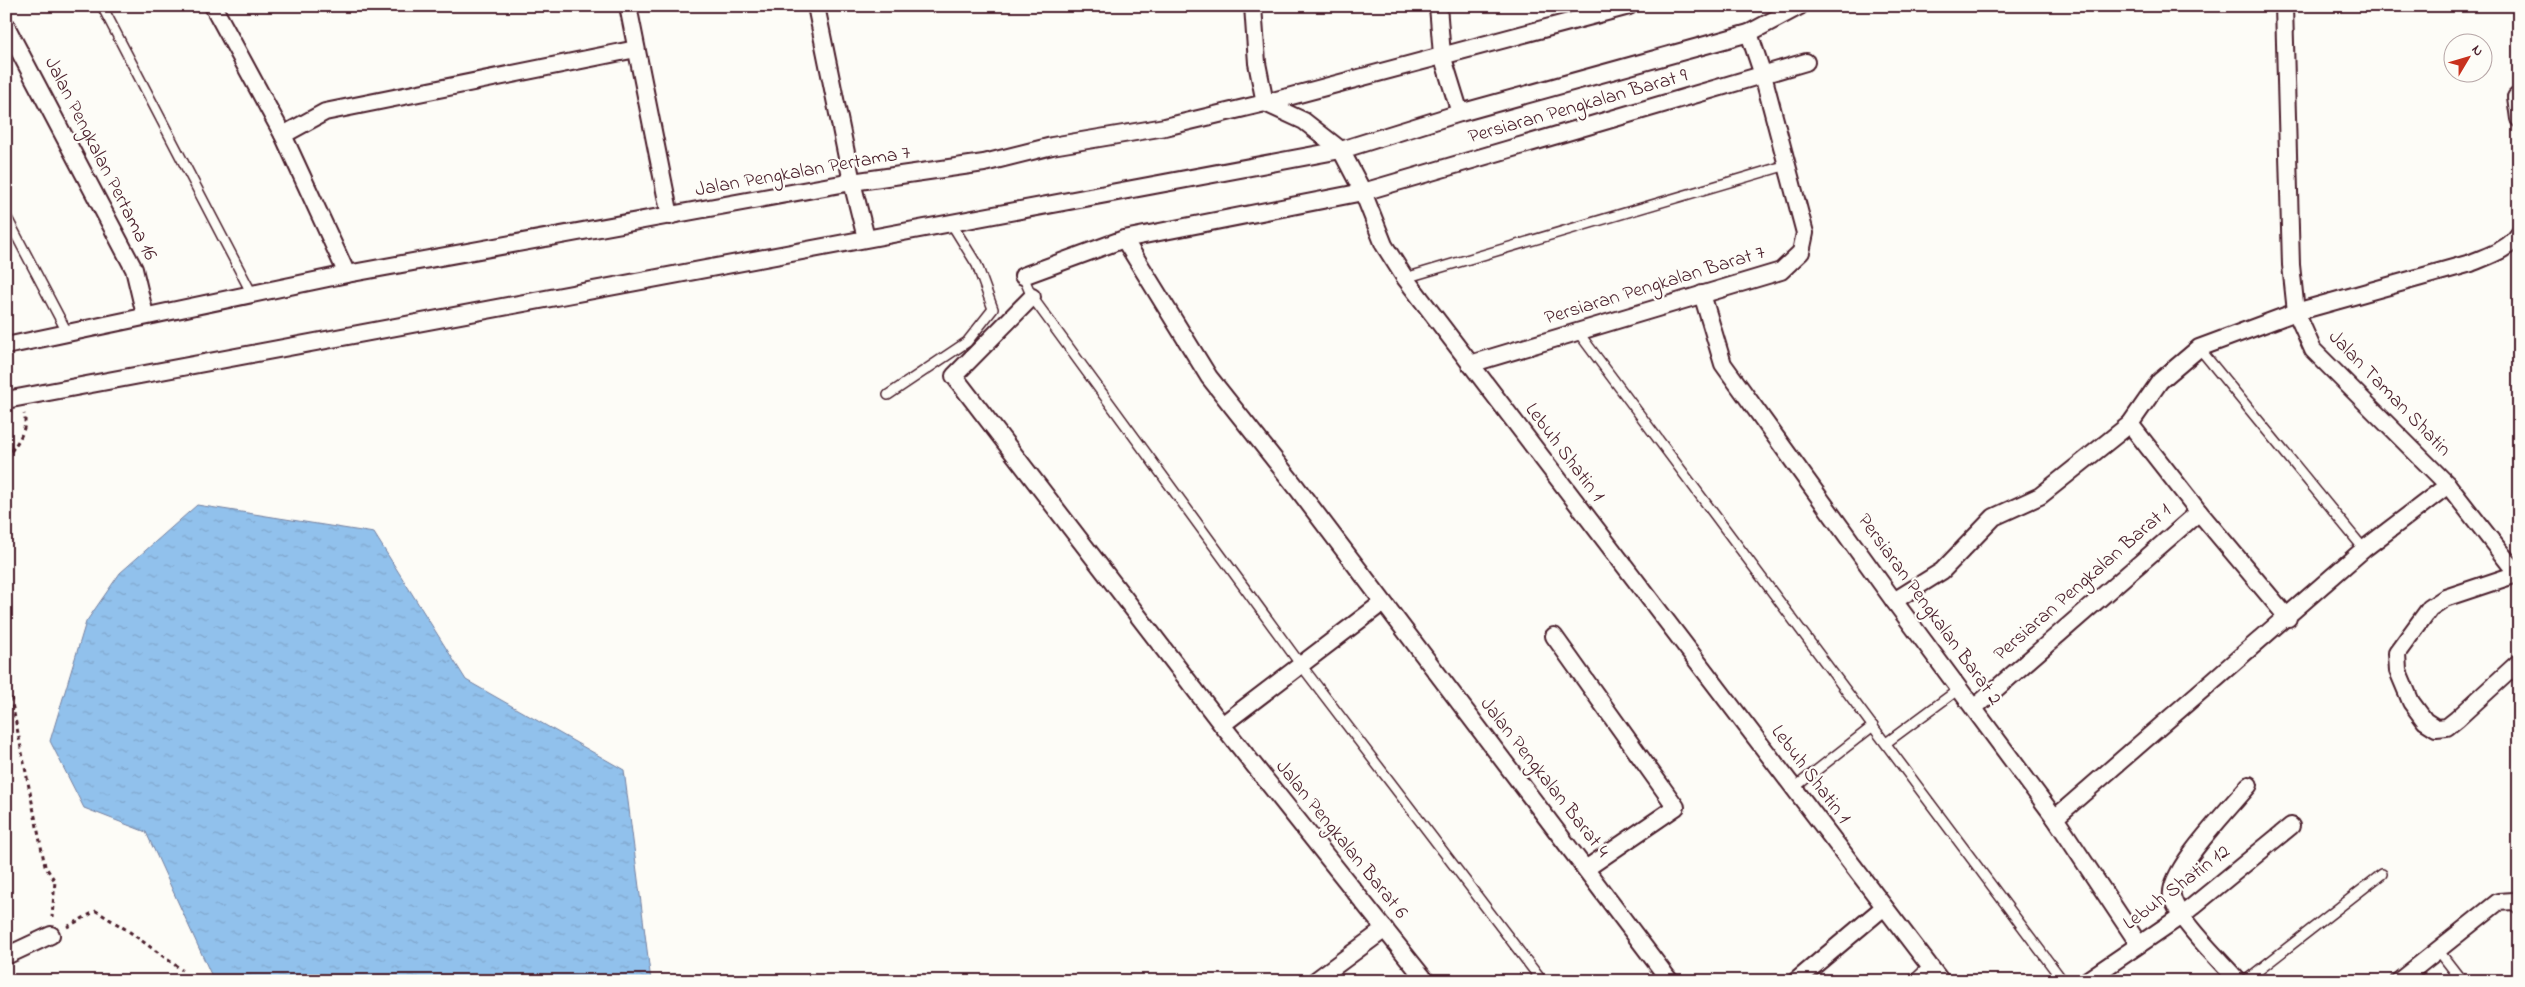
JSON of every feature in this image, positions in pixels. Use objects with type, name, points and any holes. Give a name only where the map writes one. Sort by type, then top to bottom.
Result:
[{"type":"street","points":[[213,6],[283,135],[347,274]]},
{"type":"street","points":[[628,6],[670,216]]},
{"type":"street","points":[[1253,6],[1257,63],[1266,103]]},
{"type":"street","points":[[1438,6],[1442,55],[1460,113]]},
{"type":"street","name":"Jalan Pengkalan Pertama 7","points":[[6,346],[347,274],[852,182],[984,163],[1052,146],[1165,127],[1266,103],[1629,6]]},
{"type":"street","points":[[12,398],[1341,150],[1460,113],[1749,33],[1800,6]]},
{"type":"street","name":"Jalan Taman Shatin","points":[[2284,6],[2291,265],[2296,312],[2313,350],[2448,485],[2518,575]]},
{"type":"street","points":[[818,7],[852,182],[866,238]]},
{"type":"street","name":"Jalan Pengkalan Pertama 16","points":[[6,26],[134,269],[146,315]]},
{"type":"street","name":"Persiaran Pengkalan Barat 7","points":[[1470,364],[1781,271],[1801,252],[1805,232],[1763,75],[1749,33]]},
{"type":"street","points":[[283,135],[325,112],[636,49]]},
{"type":"street","name":"Persiaran Pengkalan Barat 9","points":[[1022,276],[1124,239],[1363,192],[1806,62]]},
{"type":"street","points":[[2516,97],[2519,120]]},
{"type":"street","name":"Lebuh Shatin 1","points":[[1266,103],[1304,121],[1341,150],[1363,192],[1384,245],[1405,278],[1941,981]]},
{"type":"street","points":[[1894,600],[1942,571],[1994,517],[2040,496],[2130,424],[2160,381],[2199,348],[2296,312],[2471,263],[2497,252],[2515,240],[2519,234]]},
{"type":"street","name":"Jalan Pengkalan Barat 4","points":[[1124,239],[1209,377],[1586,868],[1670,981]]},
{"type":"street","name":"Persiaran Pengkalan Barat 2","points":[[1702,294],[1723,364],[2055,818],[2138,943]]},
{"type":"street","name":"Jalan Pengkalan Barat 6","points":[[1032,297],[954,376],[1222,725],[1426,981]]},
{"type":"street","points":[[2130,424],[2199,512],[2288,618]]},
{"type":"street","points":[[2055,818],[2288,618],[2364,549],[2448,485]]},
{"type":"street","name":"Persiaran Pengkalan Barat 1","points":[[1974,708],[2199,512]]},
{"type":"street","points":[[2518,575],[2445,598],[2430,608],[2398,652],[2398,671],[2411,702],[2425,721],[2436,728],[2447,727],[2519,662]]},
{"type":"street","points":[[1222,725],[1382,603]]},
{"type":"street","points":[[1554,636],[1676,807],[1586,868]]},
{"type":"street","points":[[2238,981],[2181,916],[2172,896],[2173,884],[2182,866],[2249,785]]},
{"type":"street","name":"Lebuh Shatin 12","points":[[2086,981],[2138,943],[2181,916],[2291,826]]},
{"type":"street","points":[[2400,981],[2498,902],[2514,901],[2519,905]]},
{"type":"street","points":[[1796,981],[1884,907]]},
{"type":"street","points":[[1315,981],[1385,929]]},
{"type":"street","points":[[6,956],[51,935]]},
{"type":"lane","points":[[102,6],[252,294]]},
{"type":"lane","points":[[1405,278],[1787,165]]},
{"type":"lane","points":[[6,216],[67,332]]},
{"type":"lane","points":[[888,395],[967,342],[993,309],[977,265],[950,222]]},
{"type":"lane","points":[[1022,276],[1032,297],[1301,665],[1542,981]]},
{"type":"lane","points":[[1578,332],[2063,981]]},
{"type":"lane","points":[[2199,348],[2364,549]]},
{"type":"lane","points":[[1886,743],[1959,689]]},
{"type":"lane","points":[[1794,788],[1873,726]]},
{"type":"lane","points":[[2245,981],[2382,874]]},
{"type":"lane","points":[[2438,950],[2462,981]]},
{"type":"lane","points":[[1913,981],[1928,966]]},
{"type":"path","points":[[6,457],[18,444],[26,419],[12,398]]},
{"type":"path","points":[[6,674],[46,866],[55,881],[51,935]]},
{"type":"path","points":[[51,935],[96,911],[127,930],[182,970]]},
{"type":"water","points":[[197,505],[374,533],[466,680],[624,770],[651,981],[214,981],[146,832],[84,808],[50,741],[86,622],[120,573]]}]
